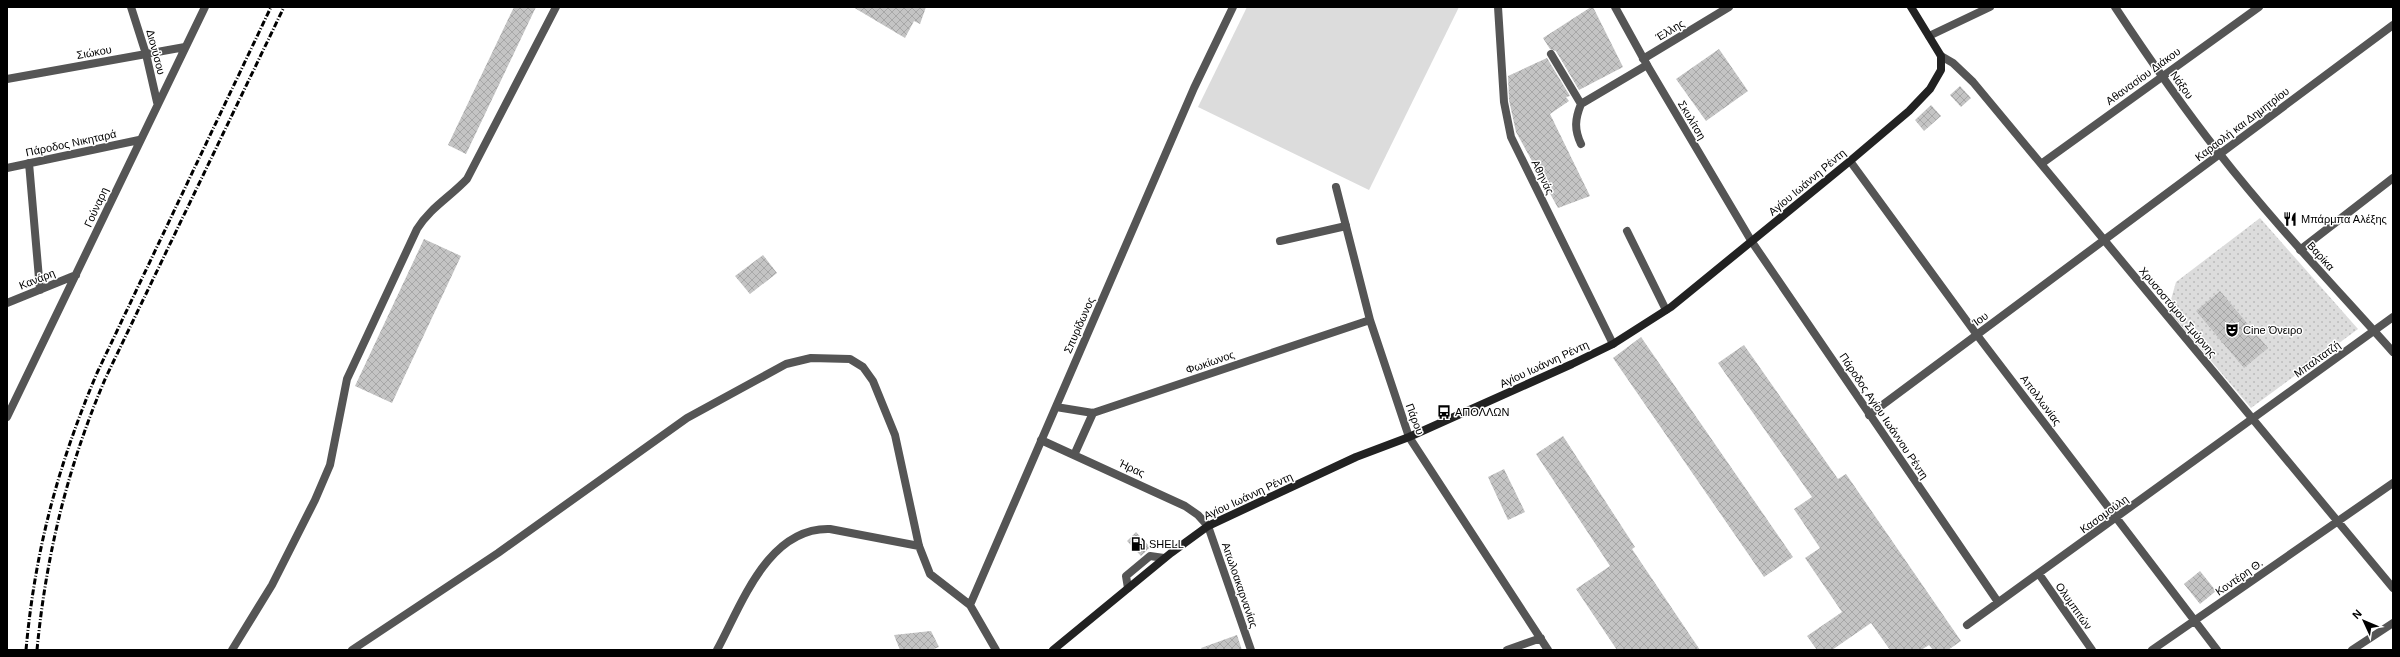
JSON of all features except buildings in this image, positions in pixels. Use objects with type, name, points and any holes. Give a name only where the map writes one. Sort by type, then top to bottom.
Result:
[{"type":"street","name":"Διονύσου","points":[[132,7],[146,54],[157,102]]},
{"type":"street","name":"Γούναρη","points":[[7,417],[76,275],[157,102],[205,7]]},
{"type":"street","points":[[232,650],[272,585],[315,500],[330,465],[347,379],[417,229],[426,214],[455,191],[467,179],[556,7]]},
{"type":"street","name":"Σπυρίδωνος","points":[[970,605],[1194,88],[1233,7]]},
{"type":"street","name":"Αθηνάς","points":[[1498,7],[1504,102],[1511,137],[1613,344]]},
{"type":"street","name":"Σκυλίτση","points":[[1615,7],[1645,62],[1752,242]]},
{"type":"street","name":"Έλλης","points":[[1581,104],[1729,7]]},
{"type":"street","points":[[1911,7],[1941,56]]},
{"type":"street","points":[[1930,36],[1990,7]]},
{"type":"street","name":"Νάξου","points":[[2115,7],[2161,76],[2220,154]]},
{"type":"street","name":"Αθανασίου Διάκου","points":[[2040,164],[2259,7]]},
{"type":"street","name":"Καραολή και Δημητρίου","points":[[2104,240],[2393,25]]},
{"type":"street","name":"Σιώκου","points":[[7,79],[185,47]]},
{"type":"street","points":[[1551,54],[1581,104],[1575,120],[1576,132],[1580,144]]},
{"type":"street","name":"Αγίου Ιωάννη Ρέντη","points":[[1053,650],[1164,558],[1208,526],[1356,458],[1409,437],[1613,344],[1666,310],[1752,242],[1921,100],[1941,70],[1941,56]]},
{"type":"street","name":"Χρυσοστόμου Σμύρνης","points":[[1941,56],[1953,63],[1973,82],[2393,588]]},
{"type":"street","name":"Πάροδος Νικηταρά","points":[[7,168],[139,140]]},
{"type":"street","name":"Βαρίκα","points":[[2220,154],[2300,250],[2393,352]]},
{"type":"street","name":"Απολλωνίας","points":[[1850,161],[1977,335],[2118,518],[2216,650]]},
{"type":"street","points":[[28,163],[40,290]]},
{"type":"street","points":[[2300,250],[2393,178]]},
{"type":"street","name":"Πάρου","points":[[1336,187],[1370,320],[1409,437],[1548,650]]},
{"type":"street","points":[[1280,241],[1346,226]]},
{"type":"street","points":[[1627,231],[1666,310]]},
{"type":"street","name":"Ίου","points":[[1869,415],[2104,240]]},
{"type":"street","name":"Πάροδος Αγίου Ιωάννου Ρέντη","points":[[1752,242],[1998,602]]},
{"type":"street","name":"Κανάρη","points":[[7,303],[76,275]]},
{"type":"street","name":"Μπαλτατζή","points":[[2254,419],[2393,317]]},
{"type":"street","name":"Φωκίωνος","points":[[1056,407],[1093,413],[1370,320]]},
{"type":"street","points":[[352,650],[498,553],[687,418],[786,364],[805,359],[829,357],[850,359],[863,367],[873,380],[895,435],[918,546],[930,574],[970,605],[996,650]]},
{"type":"street","points":[[1075,453],[1093,413]]},
{"type":"street","name":"Κασομούλη","points":[[1967,625],[2254,419]]},
{"type":"street","name":"Ήρας","points":[[1041,440],[1075,453],[1185,506],[1198,515],[1208,526]]},
{"type":"street","name":"Κοντέρη Θ.","points":[[2152,650],[2393,483]]},
{"type":"street","name":"Αιτωλοακαρνανίας","points":[[1208,526],[1251,650]]},
{"type":"street","points":[[717,650],[767,560],[792,539],[818,529],[830,529],[918,546]]},
{"type":"street","name":"Ολυμπιτών","points":[[2039,574],[2092,650]]},
{"type":"street","points":[[2352,650],[2393,623]]},
{"type":"street","points":[[1508,650],[1541,638]]},
{"type":"shaded area","points":[[1247,7],[1459,7],[1369,190],[1198,107]]},
{"type":"shaded area","points":[[2260,218],[2358,329],[2251,408],[2168,310],[2176,282]]},
{"type":"railway","points":[[26,650],[35,577],[50,508],[83,407],[97,373],[271,7]]},
{"type":"railway","points":[[37,650],[46,580],[53,545],[70,477],[92,410],[106,377],[284,7]]},
{"type":"place","name":"Μπάρμπα Αλέξης","points":[[2290,219]]},
{"type":"place","name":"Cine Όνειρο","points":[[2232,330]]},
{"type":"place","name":"ΑΠΟΛΛΩΝ","points":[[1444,412]]},
{"type":"place","name":"SHELL","points":[[1138,544]]}]
